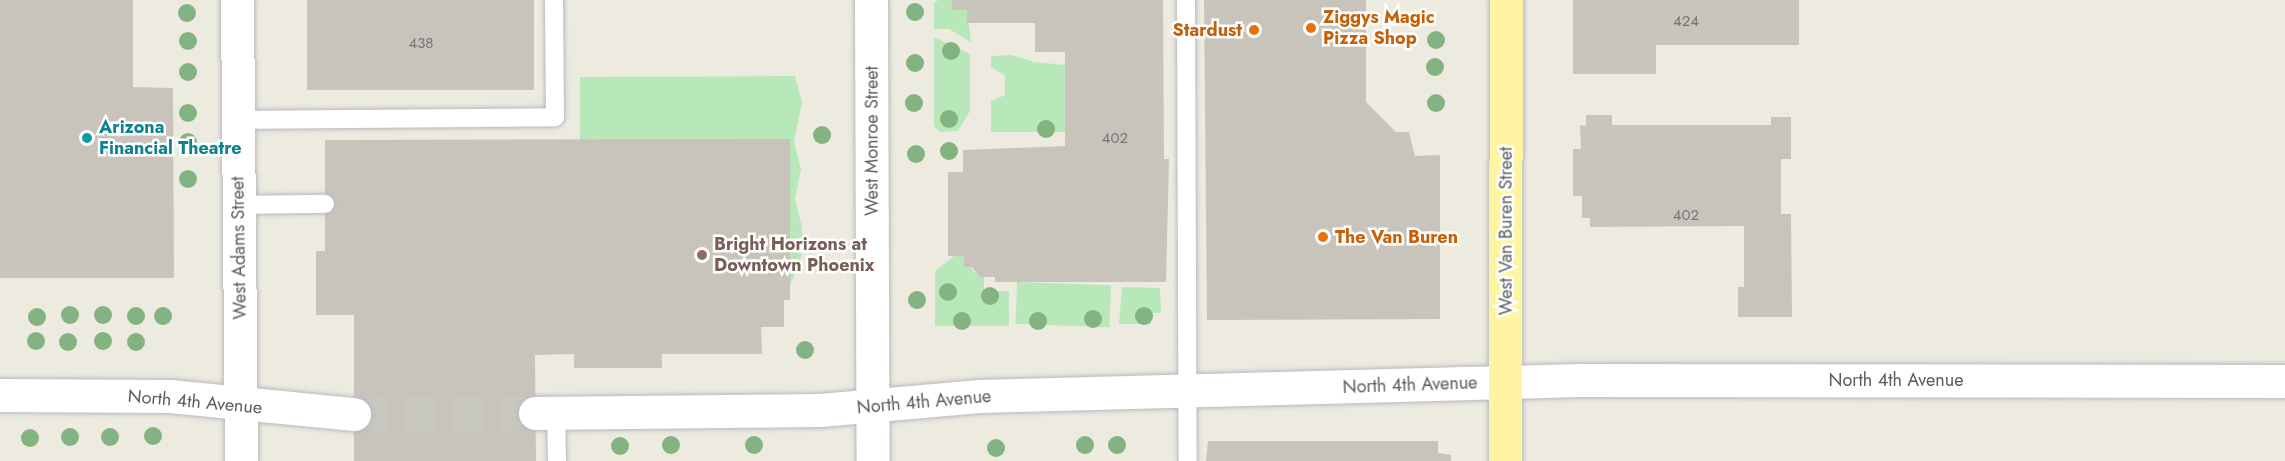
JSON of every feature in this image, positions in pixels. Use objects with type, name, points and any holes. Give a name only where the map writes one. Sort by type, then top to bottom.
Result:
[{"type":"main road","name":"West Van Buren Street","points":[[1505,461],[1506,0]]},
{"type":"street","name":"West Adams Street","points":[[237,0],[241,461]]},
{"type":"street","name":"West Monroe Street","points":[[871,0],[873,461]]},
{"type":"street","name":"North 4th Avenue","points":[[546,413],[820,410],[979,396],[1506,382],[2285,381]]},
{"type":"street","name":"North 4th Avenue","points":[[0,395],[170,396],[354,414]]},
{"type":"lane","points":[[237,120],[555,117],[554,0]]},
{"type":"lane","points":[[1186,0],[1188,461]]},
{"type":"lane","points":[[239,205],[325,204]]},
{"type":"lane","points":[[546,413],[557,461]]},
{"type":"green space","points":[[938,0],[952,0],[952,10],[967,10],[971,42],[949,29],[934,29],[934,3]]},
{"type":"green space","points":[[934,37],[970,54],[970,111],[958,131],[940,132],[934,126]]},
{"type":"green space","points":[[1012,55],[1034,62],[1065,65],[1065,132],[991,132],[991,101],[1005,95],[1005,76],[991,67],[991,56]]},
{"type":"green space","points":[[795,76],[802,102],[794,142],[801,169],[795,199],[802,227],[803,252],[790,286],[580,140],[580,77]]},
{"type":"green space","points":[[954,256],[964,256],[974,272],[984,277],[984,291],[1009,291],[1009,326],[935,326],[935,271]]},
{"type":"green space","points":[[1017,282],[1111,285],[1109,327],[1016,324]]},
{"type":"green space","points":[[1122,287],[1160,288],[1161,313],[1151,313],[1151,324],[1119,324]]},
{"type":"building","name":"Arizona Financial Theatre","points":[[0,0],[133,0],[133,87],[173,88],[174,278],[0,278]]},
{"type":"building","points":[[307,0],[534,0],[534,90],[307,90]]},
{"type":"building","points":[[952,0],[1163,0],[1164,159],[1169,159],[1166,282],[995,282],[995,277],[980,277],[972,267],[964,267],[964,256],[948,256],[948,172],[963,172],[963,150],[1065,146],[1065,52],[1035,52],[1035,23],[967,23],[967,10],[952,10]]},
{"type":"building","name":"The Van Buren","points":[[1204,0],[1366,0],[1366,102],[1396,132],[1409,132],[1415,156],[1440,155],[1440,319],[1207,320]]},
{"type":"building","points":[[1573,0],[1799,0],[1799,45],[1656,45],[1656,74],[1573,74]]},
{"type":"building","points":[[1586,115],[1612,115],[1612,125],[1771,125],[1771,117],[1791,117],[1791,159],[1781,159],[1781,214],[1791,214],[1792,317],[1738,317],[1738,287],[1744,287],[1744,226],[1590,227],[1590,218],[1582,218],[1582,196],[1573,196],[1573,149],[1581,149],[1580,125],[1586,126]]},
{"type":"building","points":[[790,139],[790,300],[784,300],[784,327],[761,327],[762,354],[662,354],[662,368],[574,368],[574,354],[535,355],[536,461],[354,461],[354,315],[316,315],[316,251],[325,251],[325,140]]},
{"type":"building","points":[[1208,441],[1438,441],[1438,453],[1451,455],[1451,461],[1206,461]]},
{"type":"tunnel","points":[[354,414],[535,413]]},
{"type":"place","name":"Ziggys Magic Pizza Shop","points":[[1311,28]]},
{"type":"place","name":"Stardust","points":[[1254,30]]},
{"type":"place","name":"Arizona Financial Theatre","points":[[87,138]]},
{"type":"place","name":"The Van Buren","points":[[1323,237]]},
{"type":"place","name":"Bright Horizons at Downtown Phoenix","points":[[702,255]]}]
